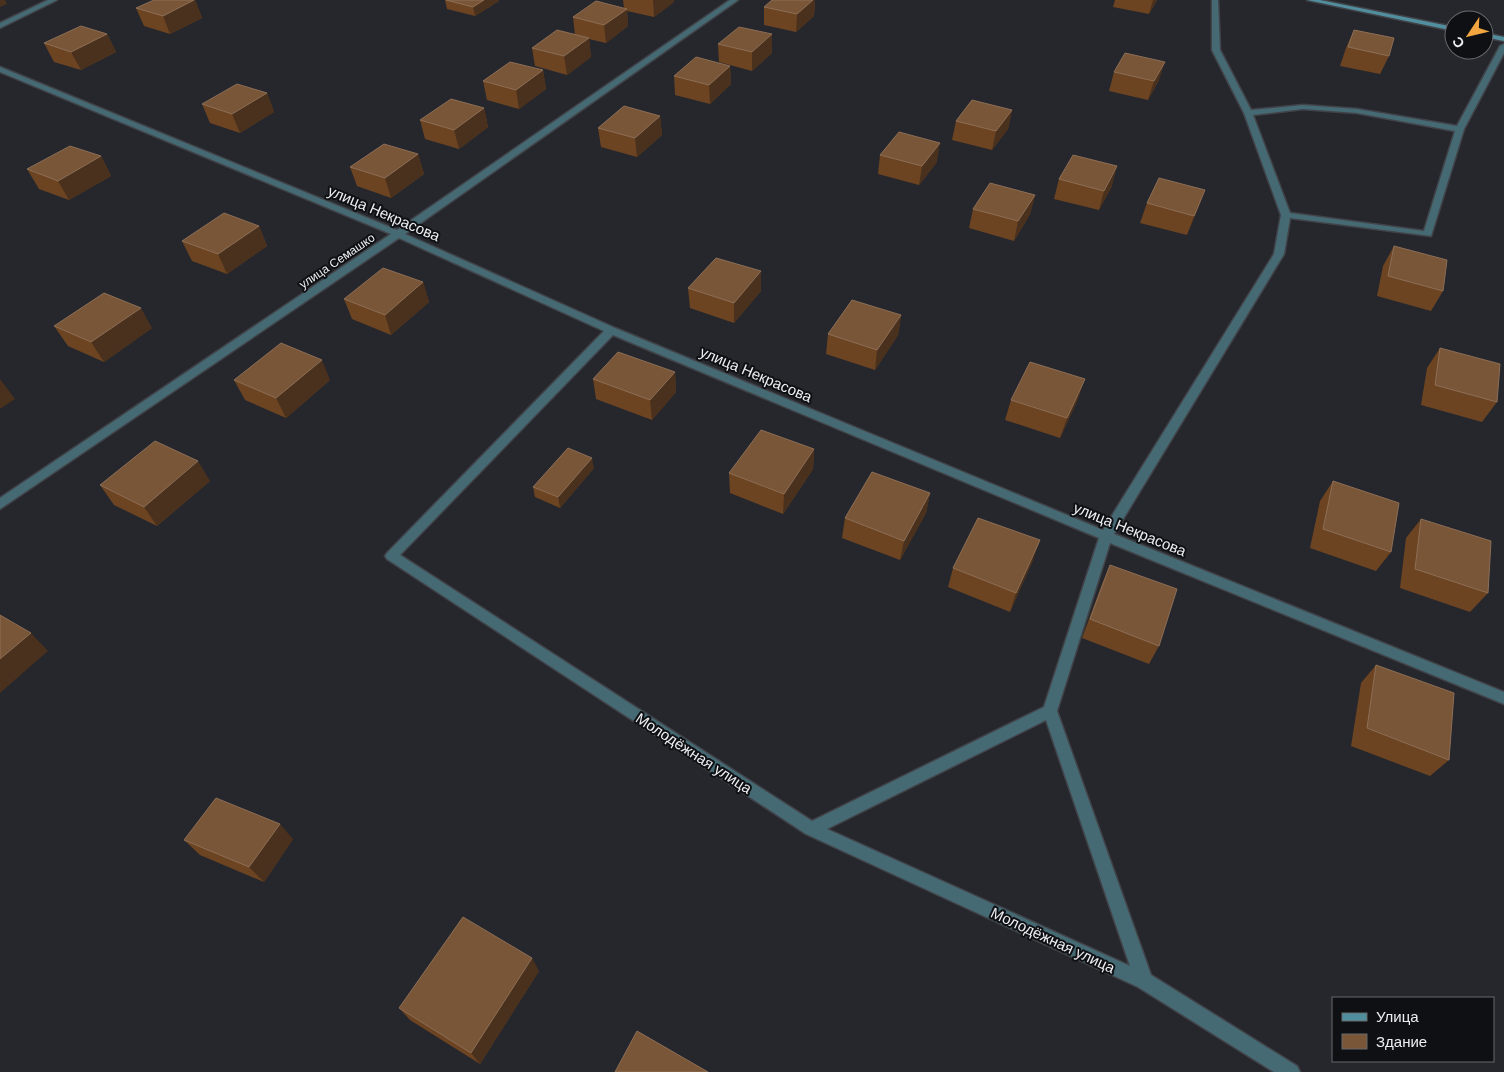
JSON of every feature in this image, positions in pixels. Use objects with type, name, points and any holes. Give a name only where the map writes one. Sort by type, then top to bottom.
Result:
[{"type":"street","points":[[0,26],[54,0]]},
{"type":"street","name":"улица Семашко","points":[[0,504],[398,234],[735,0]]},
{"type":"street","points":[[1144,981],[1050,711],[1106,536],[1279,254],[1286,215],[1248,113],[1216,50],[1215,0]]},
{"type":"street","points":[[1310,0],[1444,27]]},
{"type":"street","points":[[1286,215],[1428,234],[1460,129],[1504,46]]},
{"type":"street","name":"улица Некрасова","points":[[0,69],[398,234],[611,330],[1106,536],[1504,698]]},
{"type":"street","points":[[1248,113],[1303,108],[1358,111],[1460,129]]},
{"type":"street","name":"Молодёжная улица","points":[[611,330],[391,556],[811,829],[1144,981],[1291,1072]]},
{"type":"street","points":[[811,829],[1050,711]]},
{"type":"building","points":[[154,0],[194,0],[163,16],[136,8]]},
{"type":"building","points":[[446,0],[484,0],[473,7]]},
{"type":"building","points":[[772,0],[813,0],[797,14],[764,7]]},
{"type":"building","points":[[596,1],[627,9],[604,25],[573,17]]},
{"type":"building","points":[[81,26],[107,34],[71,52],[44,43]]},
{"type":"building","points":[[739,27],[772,34],[752,52],[718,44]]},
{"type":"building","points":[[557,30],[589,38],[564,56],[532,48]]},
{"type":"building","points":[[1354,30],[1394,38],[1389,56],[1348,47]]},
{"type":"building","points":[[1125,53],[1165,62],[1154,81],[1114,72]]},
{"type":"building","points":[[696,57],[730,66],[709,85],[674,76]]},
{"type":"building","points":[[510,62],[543,70],[516,90],[483,81]]},
{"type":"building","points":[[237,84],[267,93],[232,114],[202,104]]},
{"type":"building","points":[[451,99],[484,108],[454,130],[420,120]]},
{"type":"building","points":[[972,100],[1012,110],[996,131],[956,121]]},
{"type":"building","points":[[624,106],[660,116],[635,138],[598,128]]},
{"type":"building","points":[[899,132],[940,143],[922,166],[880,155]]},
{"type":"building","points":[[384,144],[418,154],[385,178],[350,167]]},
{"type":"building","points":[[70,146],[101,156],[58,181],[27,169]]},
{"type":"building","points":[[1073,155],[1117,166],[1104,191],[1059,179]]},
{"type":"building","points":[[1159,178],[1205,190],[1194,216],[1147,203]]},
{"type":"building","points":[[990,183],[1035,195],[1018,221],[973,209]]},
{"type":"building","points":[[224,213],[259,226],[218,254],[182,241]]},
{"type":"building","points":[[1394,246],[1447,260],[1443,291],[1388,276]]},
{"type":"building","points":[[716,258],[761,271],[734,303],[688,288]]},
{"type":"building","points":[[383,268],[423,282],[385,315],[344,299]]},
{"type":"building","points":[[104,293],[141,308],[91,342],[54,326]]},
{"type":"building","points":[[852,300],[901,315],[877,350],[828,334]]},
{"type":"building","points":[[281,343],[322,360],[276,398],[234,380]]},
{"type":"building","points":[[1440,348],[1500,364],[1497,402],[1435,385]]},
{"type":"building","points":[[618,352],[675,372],[650,400],[593,379]]},
{"type":"building","points":[[1030,362],[1085,379],[1067,418],[1011,400]]},
{"type":"building","points":[[761,430],[814,449],[784,494],[729,473]]},
{"type":"building","points":[[155,441],[198,461],[144,507],[100,485]]},
{"type":"building","points":[[568,448],[592,458],[558,497],[533,487]]},
{"type":"building","points":[[872,472],[930,493],[904,541],[845,518]]},
{"type":"building","points":[[1333,481],[1399,503],[1391,552],[1323,529]]},
{"type":"building","points":[[978,518],[1040,540],[1016,593],[953,568]]},
{"type":"building","points":[[1421,519],[1491,541],[1488,593],[1415,569]]},
{"type":"building","points":[[1110,565],[1177,589],[1159,646],[1090,619]]},
{"type":"building","points":[[0,615],[31,633],[0,659]]},
{"type":"building","points":[[1376,665],[1454,693],[1449,760],[1367,728]]},
{"type":"building","points":[[216,798],[280,824],[249,867],[184,840]]},
{"type":"building","points":[[463,917],[532,958],[471,1053],[399,1008]]},
{"type":"building","points":[[637,1031],[708,1072],[615,1072]]}]
